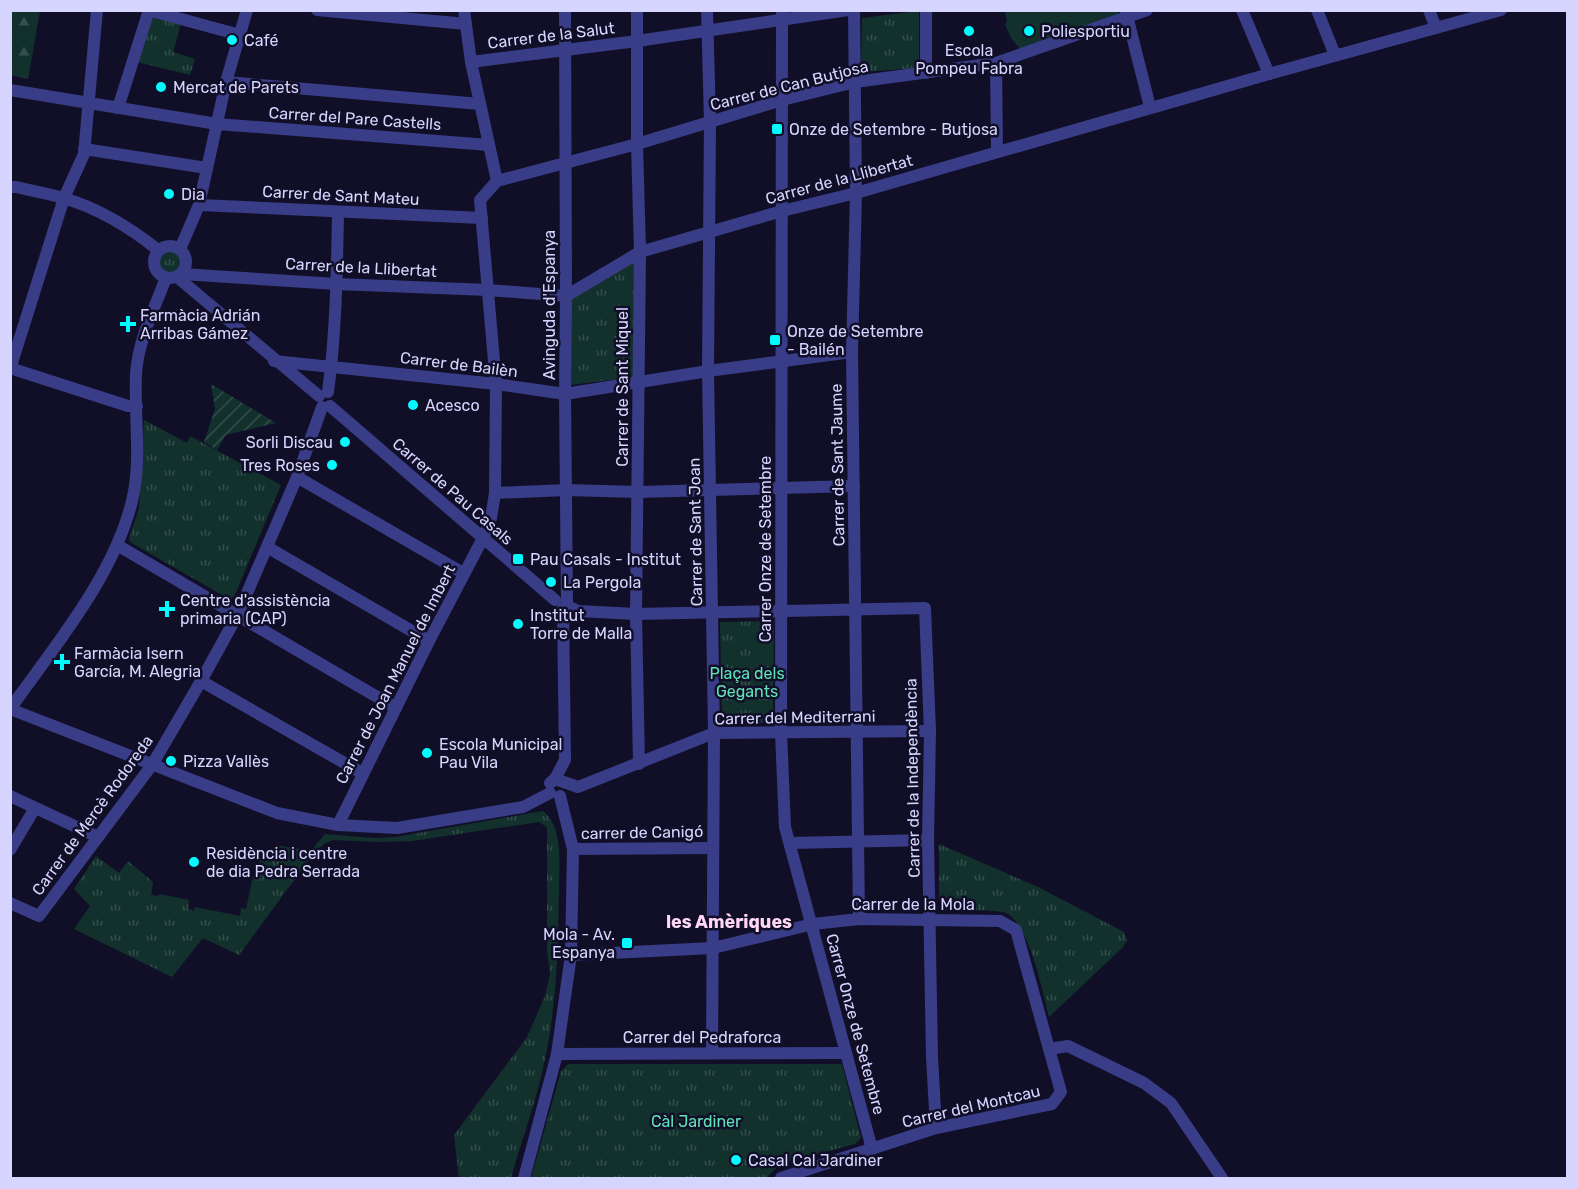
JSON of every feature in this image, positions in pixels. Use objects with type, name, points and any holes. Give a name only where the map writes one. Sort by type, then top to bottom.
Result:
[{"type":"street","points":[[97,10],[84,154],[64,198],[11,366],[16,370],[128,406],[137,406]]},
{"type":"street","points":[[180,249],[199,205],[226,82],[247,10]]},
{"type":"street","points":[[317,10],[466,24]]},
{"type":"street","points":[[464,10],[471,62],[497,181]]},
{"type":"street","name":"Avinguda d'Espanya","points":[[557,788],[565,760],[563,604],[566,490],[565,10]]},
{"type":"street","name":"Carrer de Sant Miquel","points":[[638,10],[637,144],[640,252],[636,614],[639,764]]},
{"type":"street","name":"Carrer de Sant Joan","points":[[707,10],[710,121],[708,371],[714,733],[712,1053]]},
{"type":"street","name":"Carrer de la Salut","points":[[471,62],[637,41],[782,15],[848,10]]},
{"type":"street","name":"Carrer de Sant Jaume","points":[[855,10],[856,193],[852,352],[859,919]]},
{"type":"street","points":[[926,10],[926,73]]},
{"type":"street","name":"Carrer de Can Butjosa","points":[[497,181],[565,165],[782,100],[855,82],[996,63],[1126,14],[1148,10]]},
{"type":"street","points":[[1242,10],[1269,74]]},
{"type":"street","points":[[1317,10],[1335,55]]},
{"type":"street","points":[[1429,10],[1436,28]]},
{"type":"street","name":"Carrer de la Llibertat","points":[[175,277],[488,290],[566,296],[640,252],[709,231],[856,193],[1149,107],[1501,10]]},
{"type":"street","points":[[118,108],[149,11],[240,35]]},
{"type":"street","points":[[1126,14],[1149,107]]},
{"type":"street","name":"Carrer Onze de Setembre","points":[[782,15],[781,489],[782,733],[785,827],[872,1149]]},
{"type":"street","points":[[996,63],[997,151]]},
{"type":"street","points":[[226,82],[480,104]]},
{"type":"street","name":"Carrer del Pare Castells","points":[[10,90],[217,124],[489,145]]},
{"type":"street","points":[[84,148],[207,168]]},
{"type":"street","name":"Carrer de Joan Manuel de Imbert","points":[[338,825],[491,518],[495,493],[496,384],[480,200],[497,181]]},
{"type":"street","points":[[10,188],[16,187],[64,198],[85,206],[140,235],[158,250]]},
{"type":"street","name":"Carrer de Sant Mateu","points":[[199,205],[482,218]]},
{"type":"street","name":"Carrer de Mercè Rodoreda","points":[[10,903],[39,916],[152,765],[238,614],[297,477],[325,400],[332,366],[337,284],[338,212]]},
{"type":"street","points":[[175,277],[160,276],[154,267],[158,250],[168,246],[180,249],[184,253],[187,264],[175,277],[144,333],[136,373],[136,480],[132,502],[117,545],[84,605],[10,709],[277,813],[338,825],[397,828],[523,807],[557,788],[573,849],[571,955],[557,1054],[524,1179]]},
{"type":"street","name":"Carrer de Pau Casals","points":[[175,277],[274,361],[325,400],[483,538],[563,604]]},
{"type":"street","name":"Carrer de Bailèn","points":[[274,361],[496,384],[565,394],[708,371],[852,352]]},
{"type":"street","points":[[297,477],[463,573]]},
{"type":"street","points":[[495,493],[854,486]]},
{"type":"street","points":[[117,545],[396,708]]},
{"type":"street","points":[[267,547],[429,640]]},
{"type":"street","points":[[563,604],[578,612],[636,614],[856,609]]},
{"type":"street","name":"Carrer de la Independència","points":[[856,609],[925,608],[930,731],[928,840],[932,1057],[936,1128]]},
{"type":"street","points":[[201,681],[362,773]]},
{"type":"street","name":"Carrer del Mediterrani","points":[[557,788],[578,787],[714,733],[930,731]]},
{"type":"street","points":[[10,796],[98,837]]},
{"type":"street","points":[[10,850],[35,808]]},
{"type":"street","points":[[791,843],[928,840]]},
{"type":"street","name":"carrer de Canigó","points":[[573,849],[712,848]]},
{"type":"street","name":"Carrer de la Mola","points":[[571,955],[713,948],[813,924],[859,919],[1000,921],[1016,930],[1061,1092]]},
{"type":"street","points":[[1049,1049],[1068,1046],[1144,1083],[1171,1103],[1222,1179]]},
{"type":"street","name":"Carrer del Pedraforca","points":[[557,1054],[846,1053]]},
{"type":"street","name":"Carrer del Montcau","points":[[781,1179],[936,1128],[1052,1104],[1061,1092]]},
{"type":"green space","points":[[11,10],[40,11],[28,79],[11,75]]},
{"type":"green space","points":[[1120,10],[1118,14],[1021,50],[1011,38],[1005,25],[1007,20],[1005,11]]},
{"type":"green space","points":[[149,11],[182,20],[173,52],[195,59],[190,75],[133,61]]},
{"type":"green space","points":[[919,11],[919,68],[861,72],[862,18]]},
{"type":"green space","points":[[170,250],[179,253],[182,262],[179,271],[170,274],[161,271],[158,262],[161,253]]},
{"type":"green space","points":[[635,260],[634,377],[570,385],[570,297]]},
{"type":"green space","points":[[211,384],[276,423],[226,435],[217,450],[204,442],[215,409]]},
{"type":"green space","points":[[144,420],[187,443],[190,436],[281,485],[234,597],[229,599],[130,542],[129,538],[139,508]]},
{"type":"green space","name":"Plaça dels Gegants","points":[[774,621],[773,723],[722,723],[720,622]]},
{"type":"green space","points":[[543,811],[550,818],[554,827],[559,847],[556,974],[549,1038],[542,1074],[511,1178],[459,1178],[454,1135],[527,1037],[545,996],[550,974],[547,950],[547,827],[539,822],[412,841],[333,840],[314,853],[239,955],[203,938],[172,977],[74,929],[90,906],[74,889],[96,856],[119,873],[128,861],[153,882],[151,895],[158,896],[159,894],[189,900],[188,909],[194,911],[195,907],[240,916],[241,908],[246,909],[254,872],[257,873],[262,853],[273,856],[275,845],[311,851],[325,834],[373,838],[395,837]]},
{"type":"green space","points":[[939,844],[1038,887],[1124,932],[1127,941],[1049,1017],[1034,960],[1022,930],[1014,919],[1001,912],[946,910],[939,900]]},
{"type":"green space","name":"Càl Jardiner","points":[[568,1064],[842,1064],[861,1138],[855,1144],[780,1164],[766,1178],[531,1178],[561,1071]]},
{"type":"place","name":"Escola Pompeu Fabra","points":[[969,31]]},
{"type":"place","name":"Poliesportiu","points":[[1029,31]]},
{"type":"place","name":"Café","points":[[232,40]]},
{"type":"place","name":"Mercat de Parets","points":[[161,87]]},
{"type":"place","name":"Onze de Setembre - Butjosa","points":[[777,129]]},
{"type":"place","name":"Dia","points":[[169,194]]},
{"type":"place","name":"Farmàcia Adrián Arribas Gámez","points":[[128,324]]},
{"type":"place","name":"Onze de Setembre - Bailén","points":[[775,340]]},
{"type":"place","name":"Acesco","points":[[413,405]]},
{"type":"place","name":"Sorli Discau","points":[[345,442]]},
{"type":"place","name":"Tres Roses","points":[[332,465]]},
{"type":"place","name":"Pau Casals - Institut","points":[[518,559]]},
{"type":"place","name":"La Pergola","points":[[551,582]]},
{"type":"place","name":"Centre d'assistència primaria (CAP)","points":[[167,609]]},
{"type":"place","name":"Institut Torre de Malla","points":[[518,624]]},
{"type":"place","name":"Farmàcia Isern García, M. Alegria","points":[[62,662]]},
{"type":"place","name":"Escola Municipal Pau Vila","points":[[427,753]]},
{"type":"place","name":"Pizza Vallès","points":[[171,761]]},
{"type":"place","name":"Residència i centre de dia Pedra Serrada","points":[[194,862]]},
{"type":"place","name":"Mola - Av. Espanya","points":[[627,943]]},
{"type":"place","name":"Casal Cal Jardiner","points":[[736,1160]]},
{"type":"district","name":"les Amèriques","points":[[729,922]]}]
